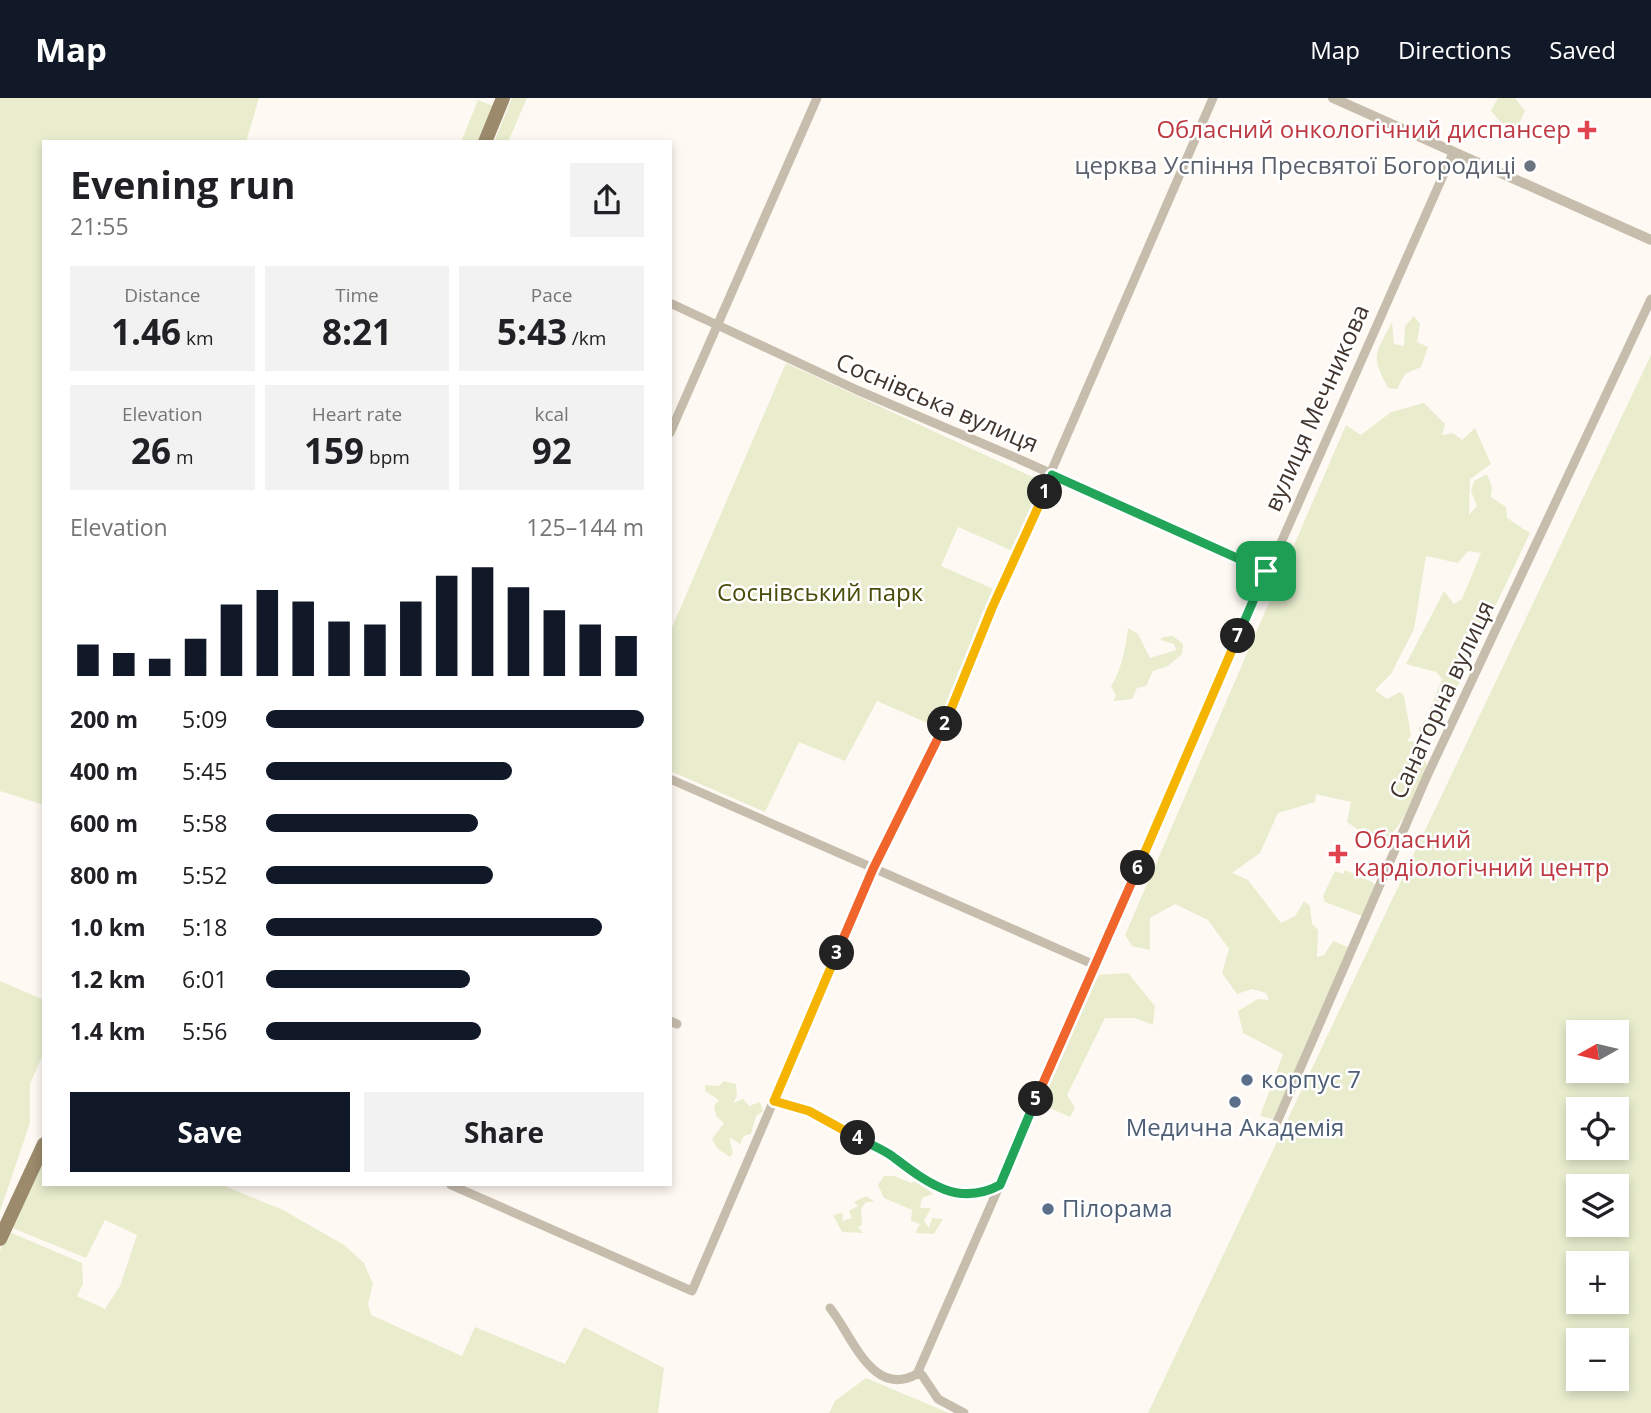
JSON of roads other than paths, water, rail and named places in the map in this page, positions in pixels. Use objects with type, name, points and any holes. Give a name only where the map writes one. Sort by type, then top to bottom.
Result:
[{"type":"main road","points":[[486,140],[503,98]]},
{"type":"main road","points":[[0,1239],[42,1148]]},
{"type":"street","points":[[672,428],[817,98]]},
{"type":"street","points":[[453,1186],[692,1291],[873,869],[941,734],[992,608],[1052,475],[1213,98]]},
{"type":"street","points":[[1333,98],[1651,240]]},
{"type":"street","name":"вулиця Мечникова","points":[[917,1374],[1097,966],[1266,571],[1453,153]]},
{"type":"street","name":"Санаторна вулиця","points":[[1277,1122],[1427,776],[1651,299]]},
{"type":"street","name":"Соснівська вулиця","points":[[672,304],[857,390],[1266,571]]},
{"type":"street","points":[[672,780],[1097,966]]},
{"type":"street","points":[[774,1101],[809,1111],[890,1155],[915,1175],[946,1191],[969,1195],[1000,1185]]},
{"type":"street","points":[[830,1308],[867,1366],[890,1379],[900,1380],[922,1375],[938,1399],[964,1413]]},
{"type":"place","name":"Обласний онкологічний диспансер","points":[[1587,130]]},
{"type":"place","name":"церква Успіння Пресвятої Богородиці","points":[[1530,166]]},
{"type":"place","name":"Обласний кардіологічний центр","points":[[1338,854]]},
{"type":"place","name":"корпус 7","points":[[1247,1080]]},
{"type":"place","name":"Медична Академія","points":[[1235,1102]]},
{"type":"place","name":"Пілорама","points":[[1048,1209]]},
{"type":"park label","name":"Соснівський парк","points":[[820,593]]}]
